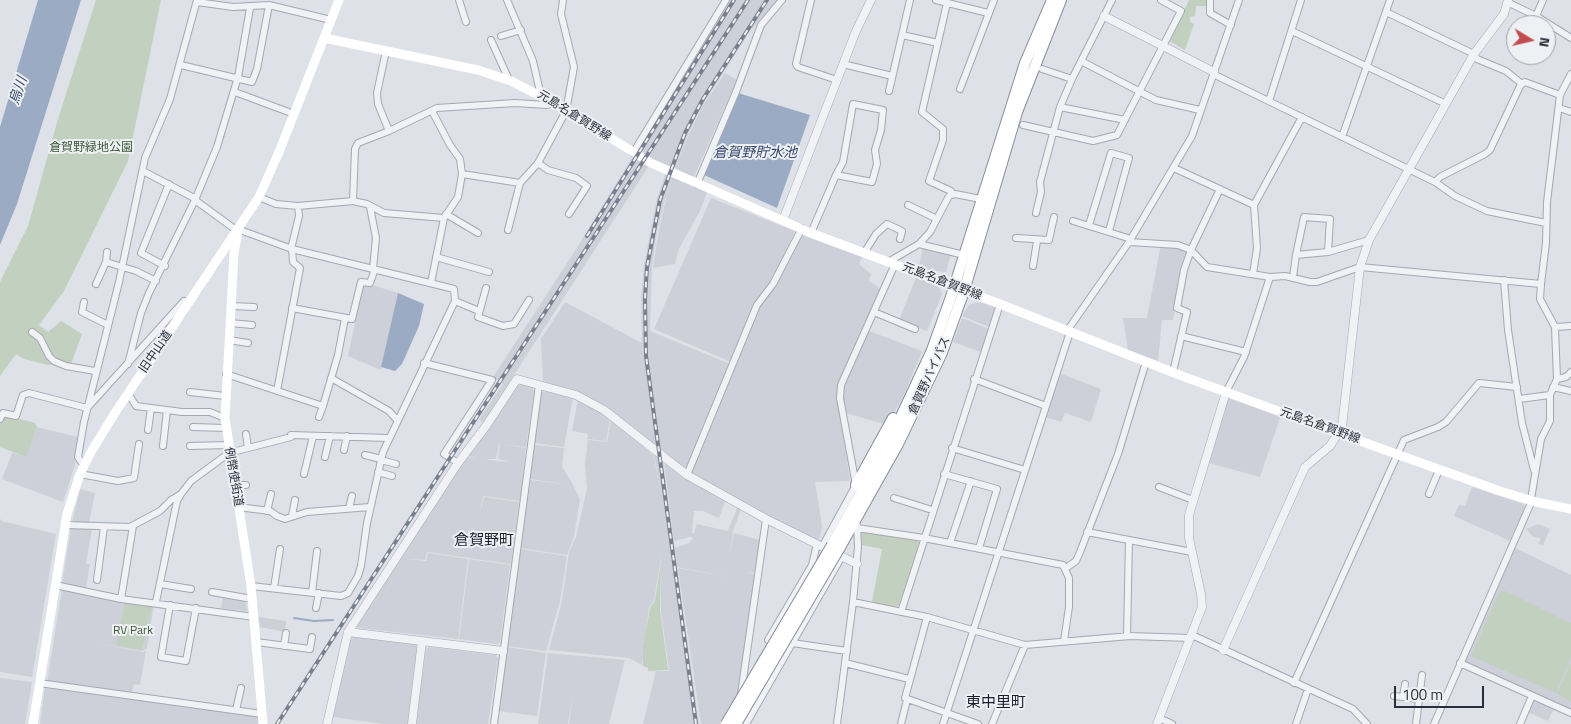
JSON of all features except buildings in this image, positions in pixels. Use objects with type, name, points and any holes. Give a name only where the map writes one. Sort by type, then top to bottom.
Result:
[{"type":"highway","name":"倉賀野バイパス","points":[[912,407],[954,287],[1025,63],[1052,0]]},
{"type":"highway","name":"倉賀野バイパス","points":[[726,724],[941,355],[964,291],[1017,112],[1061,0]]},
{"type":"highway","points":[[856,487],[898,410],[912,407],[916,425],[857,526]]},
{"type":"highway","name":"倉賀野バイパス","points":[[737,724],[830,548]]},
{"type":"main road","name":"旧中山道","points":[[33,724],[65,525],[82,470],[99,437],[259,197],[339,0]]},
{"type":"main road","name":"元島名倉賀野線","points":[[324,38],[478,70],[509,80],[554,103],[633,153],[697,184],[811,233],[1000,304],[1146,362],[1440,470],[1531,501],[1571,509]]},
{"type":"main road","name":"例幣使街道","points":[[238,229],[234,253],[225,418],[228,449],[251,586],[263,724]]},
{"type":"main road","points":[[223,251],[234,253]]},
{"type":"street","points":[[459,0],[466,22]]},
{"type":"street","points":[[507,0],[521,30],[539,79],[541,96]]},
{"type":"street","points":[[508,230],[520,183],[538,163],[566,111],[574,67],[561,14],[563,0]]},
{"type":"street","points":[[633,153],[726,0]]},
{"type":"street","points":[[697,184],[736,92],[760,25],[782,0]]},
{"type":"street","points":[[811,0],[796,64],[798,67],[837,80]]},
{"type":"street","points":[[783,220],[843,64],[871,0]]},
{"type":"street","points":[[889,91],[910,0]]},
{"type":"street","points":[[936,0],[988,13]]},
{"type":"street","points":[[960,89],[994,0]]},
{"type":"street","points":[[1036,213],[1041,192],[1040,182],[1060,107],[1112,0]]},
{"type":"street","points":[[1023,125],[1093,141],[1117,135],[1181,11],[1160,0]]},
{"type":"street","points":[[1210,0],[1210,13],[1231,25]]},
{"type":"street","points":[[943,724],[1069,331],[1130,240],[1192,136],[1239,0]]},
{"type":"street","points":[[1269,101],[1301,0]]},
{"type":"street","points":[[1342,137],[1390,0]]},
{"type":"street","points":[[1536,15],[1543,0]]},
{"type":"street","points":[[139,444],[134,478],[118,481],[82,470],[78,457],[87,408],[122,268],[145,158],[170,100],[197,1],[250,8],[269,5],[331,20]]},
{"type":"street","points":[[1223,650],[1305,467],[1330,446],[1340,433],[1344,422],[1360,267],[1369,240],[1474,54],[1504,14],[1506,1],[1534,15]]},
{"type":"street","points":[[947,3],[922,112],[943,129],[943,140],[929,181],[951,191],[952,194],[981,200]]},
{"type":"street","points":[[181,65],[238,77],[252,82],[257,69],[269,5]]},
{"type":"street","points":[[128,364],[141,313],[165,266],[217,147],[235,92],[250,8]]},
{"type":"street","points":[[1386,12],[1474,54],[1477,59],[1506,71],[1522,84]]},
{"type":"street","points":[[1104,16],[1269,101],[1435,182],[1455,196],[1487,210],[1546,223]]},
{"type":"street","points":[[1556,29],[1571,38]]},
{"type":"street","points":[[501,36],[521,30]]},
{"type":"street","points":[[1292,31],[1446,104]]},
{"type":"street","points":[[902,35],[938,43]]},
{"type":"street","points":[[491,40],[509,80]]},
{"type":"street","points":[[386,50],[377,93],[378,104],[389,131]]},
{"type":"street","points":[[1081,61],[1156,100],[1200,110]]},
{"type":"street","points":[[843,64],[892,76]]},
{"type":"street","points":[[1042,69],[1072,79]]},
{"type":"street","points":[[1434,724],[1531,501],[1541,439],[1550,421],[1550,396],[1557,379],[1555,327],[1540,299],[1560,95],[1571,74]]},
{"type":"street","points":[[1522,84],[1525,82],[1560,95]]},
{"type":"street","points":[[1435,182],[1440,177],[1471,163],[1490,150],[1522,84]]},
{"type":"street","points":[[235,92],[294,114]]},
{"type":"street","points":[[353,201],[357,145],[437,108],[515,103],[547,105],[554,103]]},
{"type":"street","points":[[811,233],[836,175],[843,162],[853,104],[883,110],[881,130],[875,150],[877,164],[872,182],[836,175]]},
{"type":"street","points":[[1060,107],[1125,120]]},
{"type":"street","points":[[1559,108],[1571,112]]},
{"type":"street","points":[[431,283],[445,216],[458,197],[462,174],[460,159],[450,145],[432,110]]},
{"type":"street","points":[[1253,274],[1257,248],[1254,205],[1302,117]]},
{"type":"street","points":[[1089,225],[1110,153],[1129,158],[1109,231]]},
{"type":"street","points":[[538,163],[548,170],[576,178],[587,186],[569,214]]},
{"type":"street","points":[[1174,168],[1254,205]]},
{"type":"street","points":[[143,171],[169,184],[238,229],[292,249],[454,289],[455,301],[388,438],[370,507],[358,576],[345,596],[251,586]]},
{"type":"street","points":[[462,174],[520,183]]},
{"type":"street","points":[[165,266],[141,254],[169,184]]},
{"type":"street","points":[[1173,372],[1187,312],[1177,308],[1184,270],[1190,250],[1220,189]]},
{"type":"street","points":[[746,724],[792,643],[856,487],[840,398],[841,385],[849,372],[892,263],[920,244],[952,194]]},
{"type":"street","points":[[259,197],[276,204],[298,206],[353,201],[379,212],[403,216],[445,216],[478,233]]},
{"type":"street","points":[[277,391],[300,268],[291,259],[299,216],[298,206]]},
{"type":"street","points":[[908,206],[937,219]]},
{"type":"street","points":[[292,308],[352,319],[361,282],[370,283],[374,269],[376,238],[370,207]]},
{"type":"street","points":[[1016,238],[1037,241],[1049,240],[1054,217]]},
{"type":"street","points":[[1293,277],[1304,217],[1330,219],[1328,252]]},
{"type":"street","points":[[1073,221],[1109,231],[1130,240],[1164,242],[1190,250],[1207,267],[1270,277],[1293,277],[1317,282],[1360,267],[1541,284]]},
{"type":"street","points":[[864,253],[876,234],[887,224],[902,230],[900,239]]},
{"type":"street","points":[[687,475],[757,305],[773,284],[802,228]]},
{"type":"street","points":[[1296,255],[1328,252],[1369,240]]},
{"type":"street","points":[[1033,266],[1037,241]]},
{"type":"street","points":[[920,244],[960,254]]},
{"type":"street","points":[[96,284],[106,262],[107,252]]},
{"type":"street","points":[[436,257],[489,272]]},
{"type":"street","points":[[106,262],[136,271],[156,281]]},
{"type":"street","points":[[1172,724],[1158,721],[1202,607],[1188,527],[1193,500],[1226,392],[1246,352],[1270,277]]},
{"type":"street","points":[[1504,280],[1508,330],[1522,423],[1535,472]]},
{"type":"street","points":[[486,288],[478,317],[510,326],[530,300]]},
{"type":"street","points":[[87,408],[184,301],[188,304]]},
{"type":"street","points":[[455,301],[479,311]]},
{"type":"street","points":[[84,302],[82,312],[108,325]]},
{"type":"street","points":[[901,612],[974,379],[1000,304]]},
{"type":"street","points":[[231,306],[254,307]]},
{"type":"street","points":[[874,312],[915,329]]},
{"type":"street","points":[[319,417],[346,318]]},
{"type":"street","points":[[230,323],[252,325]]},
{"type":"street","points":[[1555,327],[1571,326]]},
{"type":"street","points":[[32,332],[40,338],[49,356],[54,361],[96,371]]},
{"type":"street","points":[[1181,336],[1246,352]]},
{"type":"street","points":[[229,340],[248,343]]},
{"type":"street","points":[[1066,568],[1076,561],[1118,454],[1146,362]]},
{"type":"street","points":[[424,363],[492,380],[444,454],[458,463]]},
{"type":"street","points":[[1557,379],[1566,377],[1571,372]]},
{"type":"street","points":[[226,374],[323,406]]},
{"type":"street","points":[[331,378],[389,411],[397,420]]},
{"type":"street","points":[[974,379],[1046,406]]},
{"type":"street","points":[[327,724],[348,632],[458,463],[517,380],[576,395],[604,410],[687,475],[766,519],[830,548],[857,564]]},
{"type":"street","points":[[1294,683],[1396,454],[1408,437],[1431,430],[1446,422],[1479,383],[1517,388]]},
{"type":"street","points":[[494,724],[539,385]]},
{"type":"street","points":[[1553,387],[1571,390]]},
{"type":"street","points":[[190,392],[225,396]]},
{"type":"street","points":[[0,419],[3,413],[16,416],[23,394],[29,393],[87,408]]},
{"type":"street","points":[[128,393],[136,406],[210,412],[225,418]]},
{"type":"street","points":[[1519,399],[1550,396]]},
{"type":"street","points":[[148,430],[151,408]]},
{"type":"street","points":[[163,446],[167,410]]},
{"type":"street","points":[[193,427],[226,428]]},
{"type":"street","points":[[246,434],[248,448]]},
{"type":"street","points":[[190,446],[228,449],[248,448],[271,440],[291,437],[290,435],[388,438]]},
{"type":"street","points":[[304,474],[313,436]]},
{"type":"street","points":[[325,457],[330,436]]},
{"type":"street","points":[[344,450],[347,436]]},
{"type":"street","points":[[952,448],[1025,470]]},
{"type":"street","points":[[156,602],[177,501],[191,482],[228,449]]},
{"type":"street","points":[[365,455],[396,464]]},
{"type":"street","points":[[1429,494],[1440,470]]},
{"type":"street","points":[[378,472],[392,476]]},
{"type":"street","points":[[944,474],[997,489],[979,548]]},
{"type":"street","points":[[950,543],[971,481]]},
{"type":"street","points":[[234,485],[246,485]]},
{"type":"street","points":[[1159,487],[1193,500]]},
{"type":"street","points":[[65,525],[133,526],[160,511],[171,500],[181,494]]},
{"type":"street","points":[[267,510],[270,494]]},
{"type":"street","points":[[350,508],[352,496]]},
{"type":"street","points":[[894,498],[932,510]]},
{"type":"street","points":[[292,516],[295,500]]},
{"type":"street","points":[[238,507],[267,510],[286,519],[307,512],[370,507]]},
{"type":"street","points":[[737,724],[766,519]]},
{"type":"street","points":[[121,599],[133,526]]},
{"type":"street","points":[[837,724],[854,602],[857,526],[1063,565],[1069,578],[1069,607],[1064,641]]},
{"type":"street","points":[[97,580],[104,527]]},
{"type":"street","points":[[1087,532],[1192,552]]},
{"type":"street","points":[[1127,636],[1129,540]]},
{"type":"street","points":[[768,640],[812,565],[830,548]]},
{"type":"street","points":[[274,588],[280,550]]},
{"type":"street","points":[[316,608],[317,551]]},
{"type":"street","points":[[160,584],[191,589]]},
{"type":"street","points":[[55,585],[121,599],[156,602],[254,617]]},
{"type":"street","points":[[212,592],[252,599]]},
{"type":"street","points":[[854,602],[973,628],[1025,644],[1127,636],[1192,637],[1353,709],[1367,724]]},
{"type":"street","points":[[170,604],[162,657],[186,662],[196,608]]},
{"type":"street","points":[[901,724],[909,679],[927,617]]},
{"type":"street","points":[[348,632],[503,651]]},
{"type":"street","points":[[284,646],[286,633]]},
{"type":"street","points":[[256,642],[310,649],[312,637]]},
{"type":"street","points":[[412,724],[422,641]]},
{"type":"street","points":[[792,643],[847,651]]},
{"type":"street","points":[[992,724],[1025,644]]},
{"type":"street","points":[[1460,663],[1571,713]]},
{"type":"street","points":[[845,664],[909,679]]},
{"type":"street","points":[[1416,724],[1422,675]]},
{"type":"street","points":[[39,683],[262,714]]},
{"type":"street","points":[[1403,697],[1405,684]]},
{"type":"street","points":[[236,710],[241,688]]},
{"type":"street","points":[[1296,724],[1308,690]]},
{"type":"street","points":[[1394,696],[1419,698]]},
{"type":"street","points":[[1520,724],[1532,696]]},
{"type":"street","points":[[906,700],[978,724]]},
{"type":"shaded area","points":[[729,0],[778,0],[750,31],[697,114],[672,173],[657,231],[652,267],[650,331],[730,364],[686,471],[662,454],[677,565],[675,548],[689,543],[693,538],[674,541],[664,461],[726,499],[719,518],[703,511],[694,511],[692,533],[694,533],[697,524],[728,531],[738,506],[741,509],[733,531],[730,554],[734,533],[760,540],[755,573],[745,572],[755,574],[739,694],[721,724],[701,724],[678,568],[734,578],[677,567],[699,724],[643,724],[656,671],[669,671],[661,611],[661,557],[654,601],[649,607],[642,665],[629,658],[549,650],[562,601],[569,552],[576,537],[587,488],[585,465],[588,440],[607,442],[611,419],[654,456],[661,497],[653,446],[597,403],[574,390],[543,383],[541,339],[565,302],[642,343],[641,299],[644,265],[657,199],[666,171],[652,161],[483,423],[479,419],[503,384],[493,377],[573,254]]},
{"type":"shaded area","points":[[725,73],[737,80],[693,179],[673,171],[700,110]]},
{"type":"shaded area","points":[[671,177],[707,192],[701,209],[679,249],[675,264],[653,268],[659,230]]},
{"type":"shaded area","points":[[711,198],[795,231],[778,269],[766,289],[763,290],[731,362],[654,329]]},
{"type":"shaded area","points":[[801,235],[862,257],[859,264],[871,274],[869,281],[881,289],[837,392],[850,481],[815,482],[822,526],[820,538],[815,540],[691,475],[758,305]]},
{"type":"shaded area","points":[[1161,244],[1187,251],[1173,320],[1162,320],[1158,361],[1128,350],[1123,318],[1147,318]]},
{"type":"shaded area","points":[[923,247],[951,254],[946,272],[918,269]]},
{"type":"shaded area","points":[[917,275],[937,283],[942,294],[927,331],[899,320]]},
{"type":"shaded area","points":[[363,285],[372,285],[398,293],[381,370],[348,356]]},
{"type":"shaded area","points":[[979,302],[995,307],[989,327],[962,316],[969,305]]},
{"type":"shaded area","points":[[962,318],[989,329],[981,352],[953,342]]},
{"type":"shaded area","points":[[869,331],[922,351],[903,397],[887,425],[846,413],[843,396],[845,386]]},
{"type":"shaded area","points":[[1059,373],[1101,389],[1091,422],[1065,413],[1061,422],[1045,417]]},
{"type":"shaded area","points":[[517,385],[532,386],[534,392],[526,447],[503,444],[526,448],[520,501],[483,496],[480,513],[484,497],[519,502],[511,564],[427,552],[425,560],[407,559],[426,561],[428,553],[468,559],[458,639],[359,628],[356,626],[466,457],[479,458],[466,456]],"holes":[[[500,444],[498,459],[512,462],[487,459],[496,459]]]},
{"type":"shaded area","points":[[547,390],[573,398],[564,447],[534,443],[541,393]]},
{"type":"shaded area","points":[[1229,395],[1281,415],[1260,477],[1209,463]]},
{"type":"shaded area","points":[[578,400],[595,407],[610,419],[606,441],[587,439],[588,434],[572,431]]},
{"type":"shaded area","points":[[37,427],[78,437],[75,465],[63,502],[2,479],[12,453],[26,456]]},
{"type":"shaded area","points":[[534,445],[564,448],[562,466],[573,485],[530,479]]},
{"type":"shaded area","points":[[530,480],[573,485],[580,499],[574,536],[567,555],[521,548]]},
{"type":"shaded area","points":[[1472,487],[1523,504],[1525,507],[1510,541],[1454,516],[1459,505],[1465,506]]},
{"type":"shaded area","points":[[80,489],[95,493],[89,523],[72,523]]},
{"type":"shaded area","points":[[0,518],[1,521],[56,534],[32,677],[0,672]]},
{"type":"shaded area","points":[[1538,524],[1550,529],[1543,545],[1538,544],[1541,538],[1533,537],[1526,529]]},
{"type":"shaded area","points":[[71,528],[92,529],[86,564],[90,564],[86,588],[62,584]]},
{"type":"shaded area","points":[[1515,548],[1571,575],[1571,710],[1465,663]]},
{"type":"shaded area","points":[[520,549],[567,556],[560,601],[546,651],[507,646]]},
{"type":"shaded area","points":[[469,559],[510,565],[500,642],[497,644],[459,639]]},
{"type":"shaded area","points":[[62,589],[154,604],[147,648],[142,651],[94,643],[143,652],[146,650],[140,685],[134,684],[132,692],[47,682]]},
{"type":"shaded area","points":[[223,596],[245,601],[248,611],[221,608]]},
{"type":"shaded area","points":[[258,617],[286,621],[285,632],[260,627]]},
{"type":"shaded area","points":[[353,637],[414,642],[418,649],[408,724],[384,724],[333,717],[350,640]]},
{"type":"shaded area","points":[[429,647],[495,655],[498,658],[488,724],[415,724],[426,649]]},
{"type":"shaded area","points":[[507,647],[546,653],[537,716],[499,711]]},
{"type":"shaded area","points":[[548,653],[625,660],[609,724],[569,724],[573,695],[568,724],[538,724]]},
{"type":"shaded area","points":[[0,678],[32,682],[25,724],[0,724]]},
{"type":"shaded area","points":[[45,687],[258,717],[258,724],[40,724]]},
{"type":"shaded area","points":[[1535,699],[1554,708],[1548,721],[1527,712],[1531,700]]},
{"type":"green space","name":"倉賀野緑地公園","points":[[96,0],[161,0],[128,161],[64,291],[39,325],[48,332],[61,321],[82,334],[71,364],[48,365],[24,359],[16,354],[0,376],[0,282],[28,226],[58,119]]},
{"type":"green space","points":[[1189,0],[1207,0],[1206,6],[1196,6],[1195,16],[1190,17],[1190,22],[1194,24],[1185,50],[1169,41]]},
{"type":"green space","points":[[5,415],[35,423],[37,427],[26,457],[0,447],[0,424]]},
{"type":"green space","points":[[864,531],[920,540],[899,605],[896,607],[872,602],[882,549],[862,545],[861,534]]},
{"type":"green space","points":[[661,562],[660,610],[668,670],[648,671],[648,668],[643,666],[643,648],[650,608],[655,601]]},
{"type":"green space","points":[[1505,591],[1571,623],[1571,657],[1556,693],[1471,656],[1499,593]]},
{"type":"green space","name":"RV Park","points":[[125,603],[152,606],[142,650],[116,645]]},
{"type":"green space","points":[[1571,663],[1571,701],[1557,694]]},
{"type":"water","name":"烏川","points":[[38,0],[81,0],[17,204],[0,245],[0,127]]},
{"type":"water","name":"倉賀野貯水池","points":[[738,93],[810,115],[777,208],[704,175]]},
{"type":"water","points":[[398,293],[424,304],[419,326],[402,364],[395,371],[381,367]]},
{"type":"waterway","points":[[294,618],[314,621],[333,620]]},
{"type":"railway","points":[[587,236],[734,0]]},
{"type":"railway","points":[[277,724],[748,0]]},
{"type":"railway","points":[[696,724],[646,356],[645,299],[647,267],[660,200],[685,133],[703,99],[767,0]]},
{"type":"district","name":"倉賀野町","points":[[484,541]]},
{"type":"district","name":"東中里町","points":[[996,703]]}]
